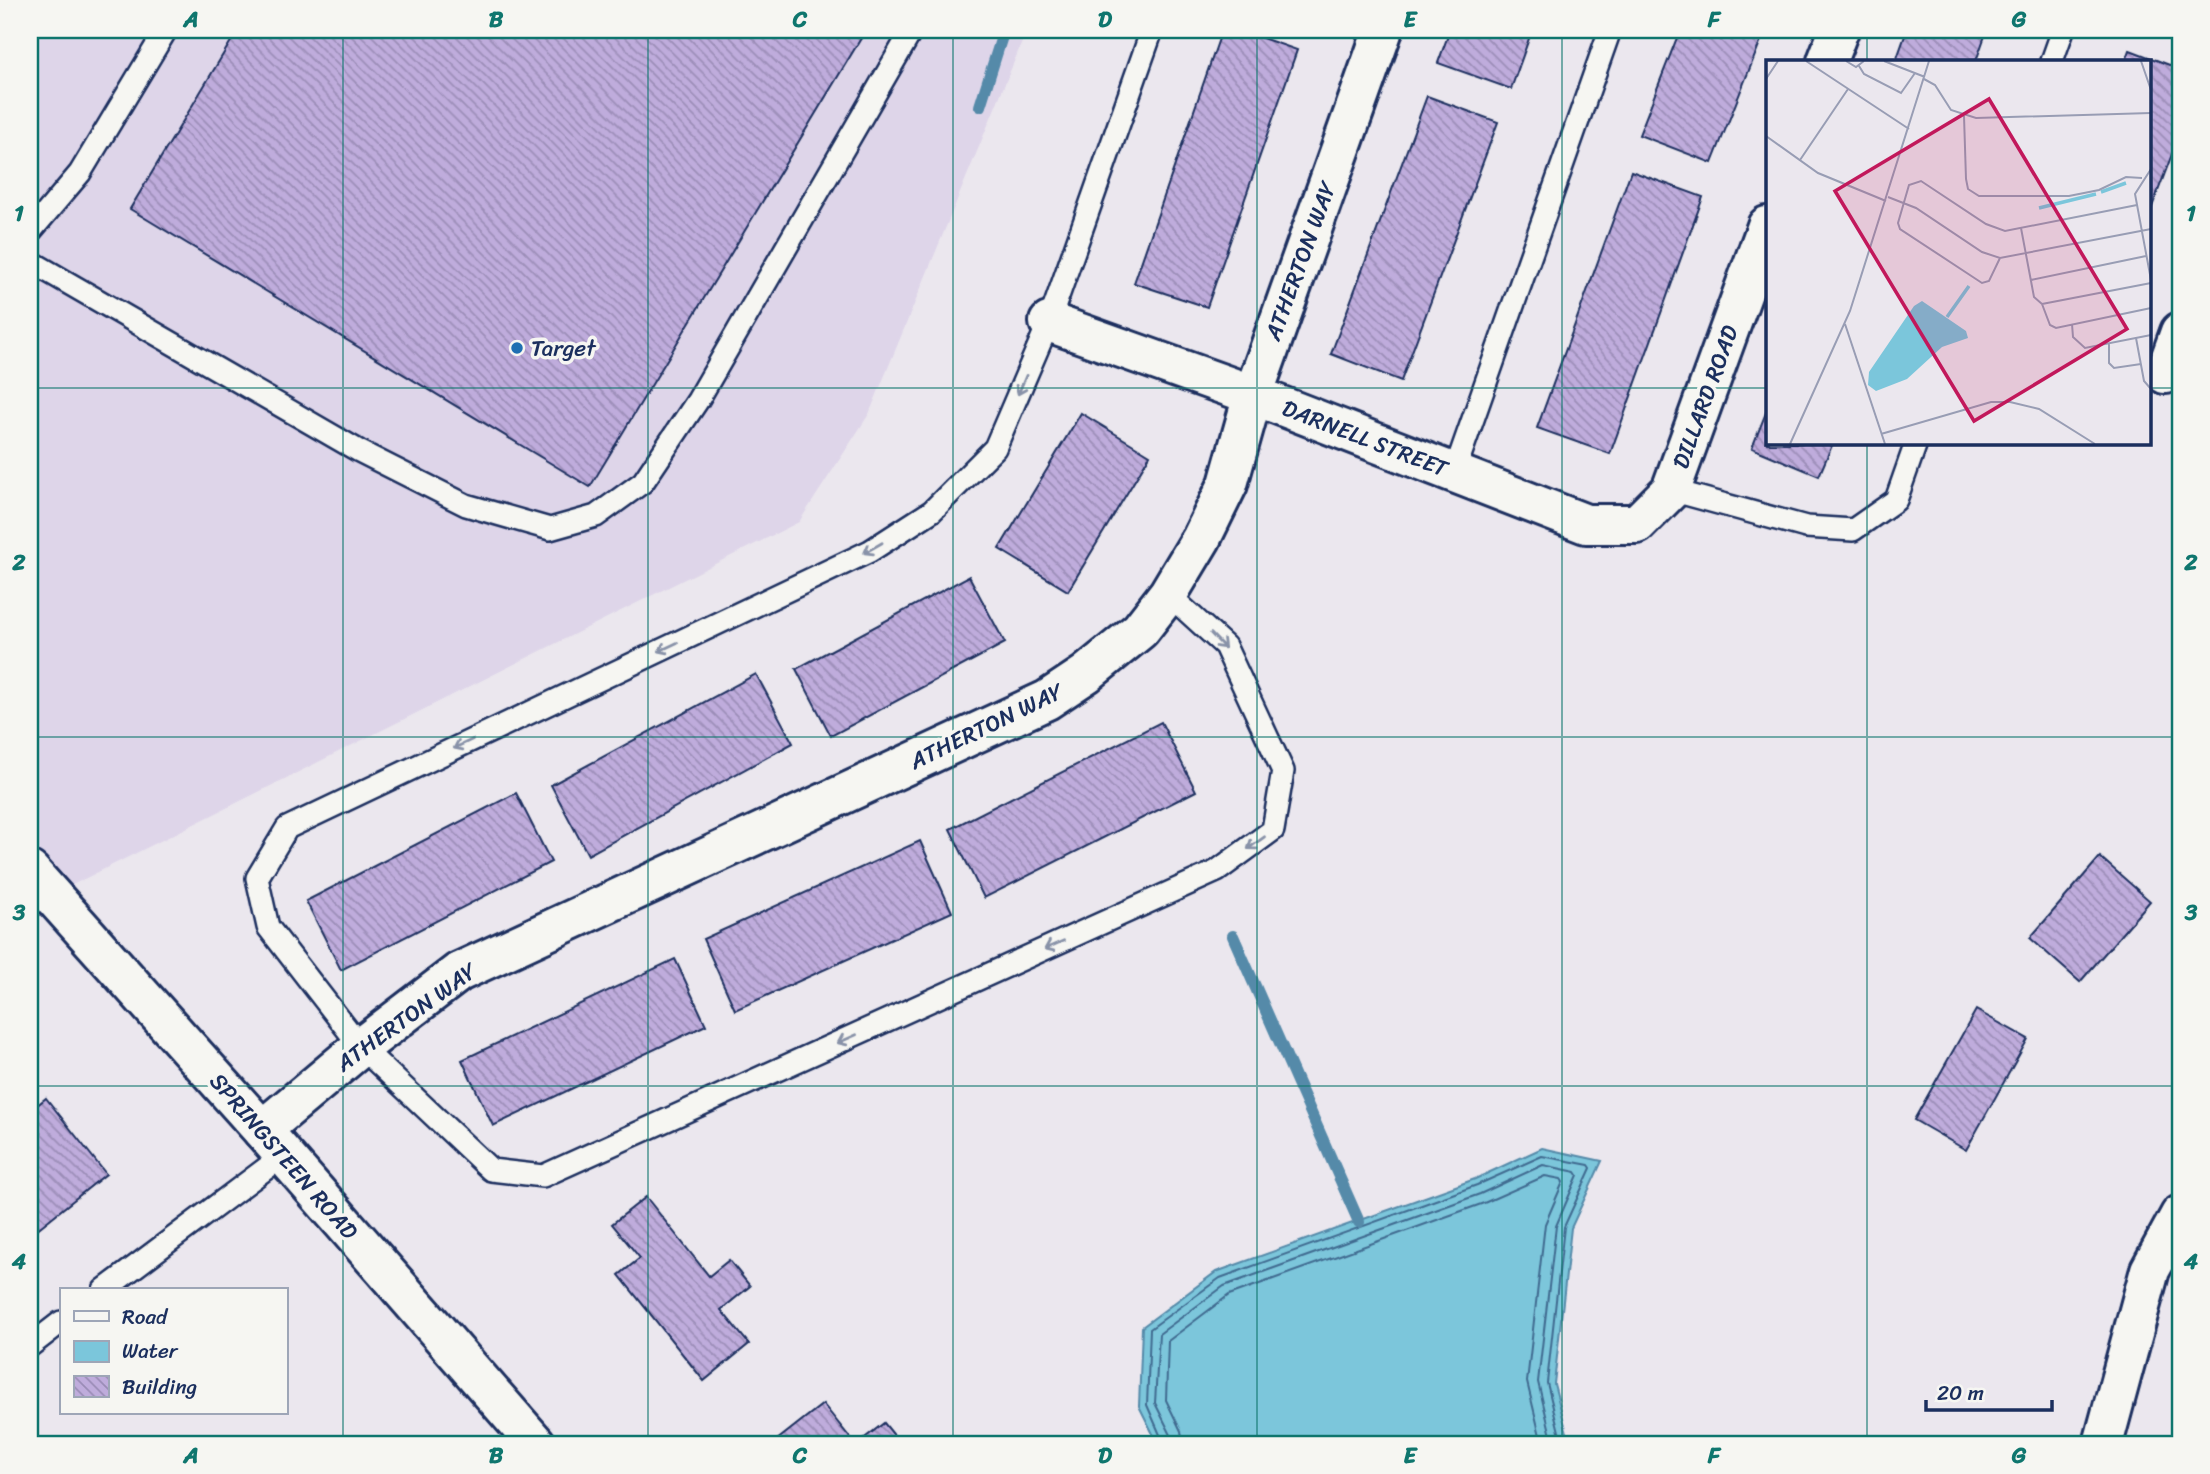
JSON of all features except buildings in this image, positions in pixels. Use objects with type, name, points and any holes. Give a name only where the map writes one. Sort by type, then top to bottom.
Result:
[{"type":"street","name":"ATHERTON WAY","points":[[273,1142],[361,1047],[459,972],[1047,700],[1086,674],[1140,629],[1168,594],[1201,539],[1228,484],[1252,395],[1383,30]]},
{"type":"street","points":[[1827,60],[1839,30]]},
{"type":"street","name":"DILLARD ROAD","points":[[1671,490],[1766,229]]},
{"type":"street","name":"DARNELL STREET","points":[[1049,322],[1252,395],[1586,524],[1637,524],[1671,490]]},
{"type":"street","points":[[2157,380],[2180,332]]},
{"type":"street","name":"SPRINGSTEEN ROAD","points":[[30,871],[273,1142],[536,1444]]},
{"type":"street","points":[[2103,1444],[2150,1270],[2180,1215]]},
{"type":"lane","points":[[30,232],[80,173],[166,30]]},
{"type":"lane","points":[[30,261],[359,451],[466,505],[550,529],[596,516],[643,482],[698,400],[912,30]]},
{"type":"lane","points":[[1152,30],[1049,322],[995,448],[932,511],[870,551],[287,828],[257,878],[268,927],[361,1047],[491,1170],[543,1176],[1217,871],[1273,830],[1283,771],[1224,646],[1168,594]]},
{"type":"lane","points":[[1454,473],[1609,30]]},
{"type":"lane","points":[[2052,60],[2063,30]]},
{"type":"lane","points":[[1671,490],[1806,527],[1853,530],[1896,500],[1916,444]]},
{"type":"lane","points":[[106,1288],[273,1142]]},
{"type":"lane","points":[[30,1346],[60,1323]]},
{"type":"shaded area","points":[[30,30],[1027,30],[869,414],[799,522],[52,895],[30,871]]},
{"type":"water","points":[[1542,1148],[1602,1161],[1571,1228],[1554,1384],[1570,1444],[1158,1444],[1139,1406],[1142,1327],[1216,1272],[1475,1179]]},
{"type":"waterway","points":[[980,106],[1004,30]]},
{"type":"waterway","points":[[1233,936],[1359,1222]]},
{"type":"place","name":"Target","points":[[517,348]]}]
